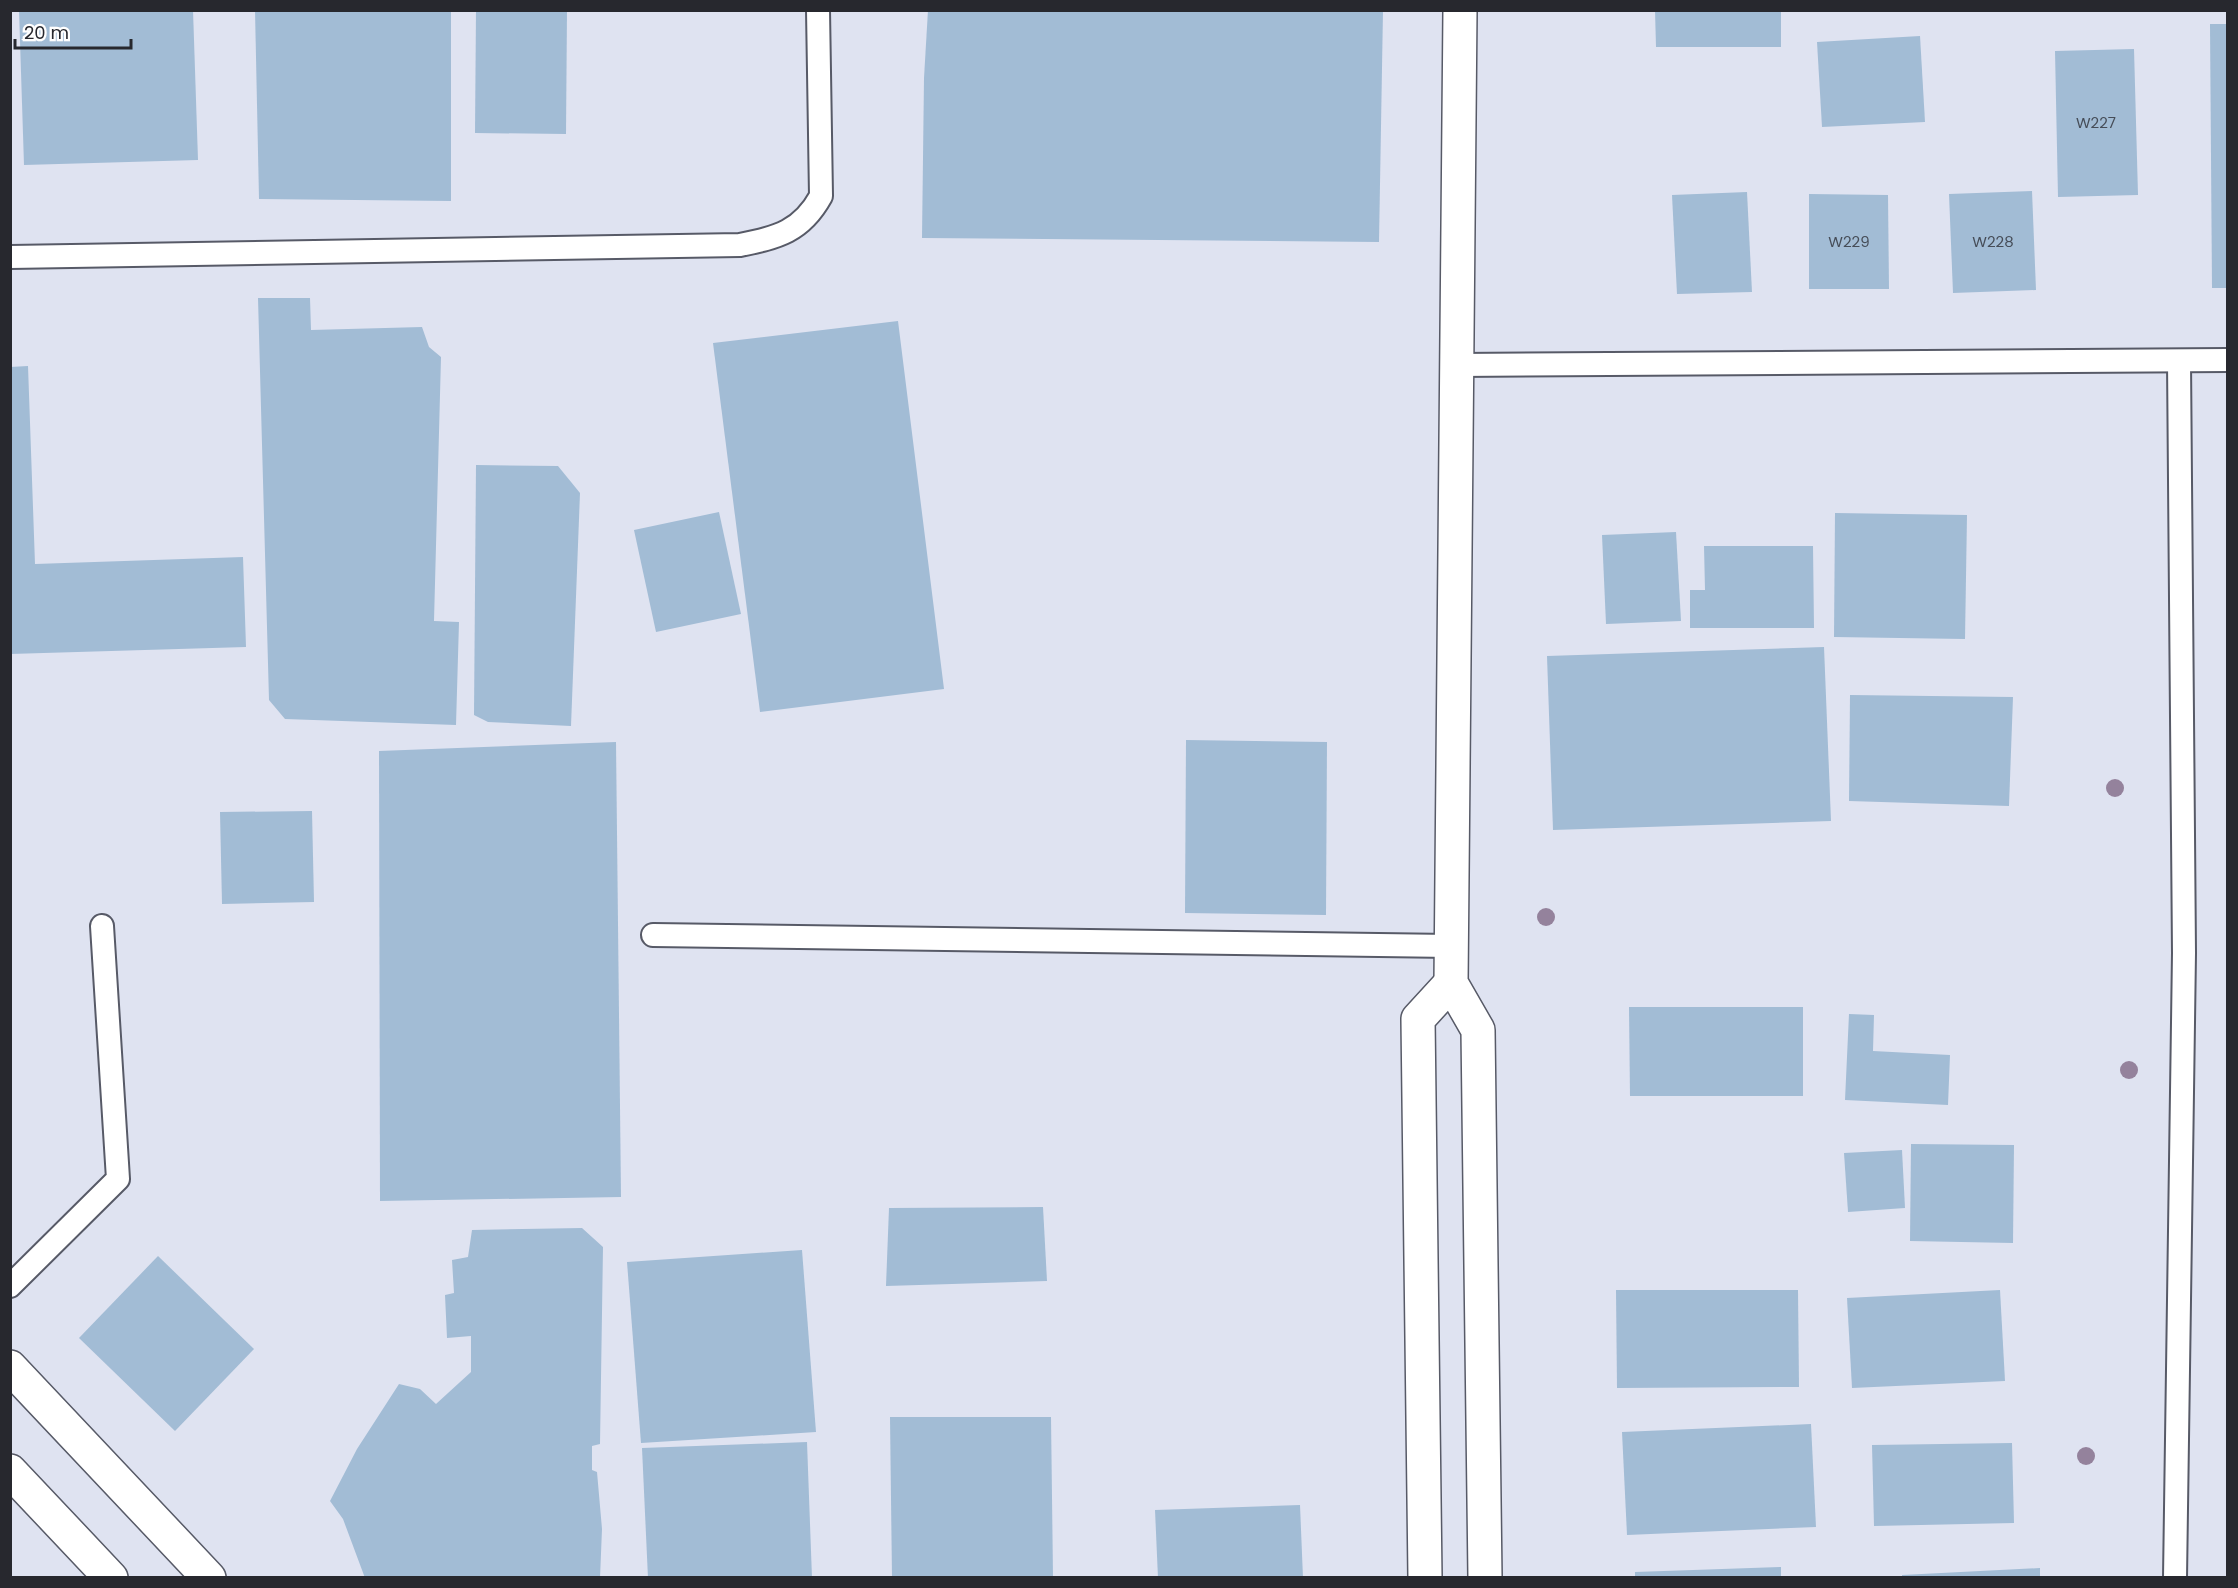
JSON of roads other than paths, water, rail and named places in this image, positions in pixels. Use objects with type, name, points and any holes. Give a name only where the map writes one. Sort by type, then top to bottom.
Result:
[{"type":"street","points":[[1460,10],[1451,983],[1478,1030],[1485,1578]]},
{"type":"street","points":[[1425,1578],[1418,1019],[1451,983]]},
{"type":"street","points":[[10,1367],[209,1578]]},
{"type":"street","points":[[10,1471],[111,1578]]},
{"type":"lane","points":[[10,257],[740,245],[771,238],[796,226],[811,214],[821,196],[818,10]]},
{"type":"lane","points":[[1457,365],[2228,360]]},
{"type":"lane","points":[[2175,1578],[2184,953],[2179,361]]},
{"type":"lane","points":[[10,1286],[118,1179],[102,926]]},
{"type":"lane","points":[[653,935],[1451,946]]}]
